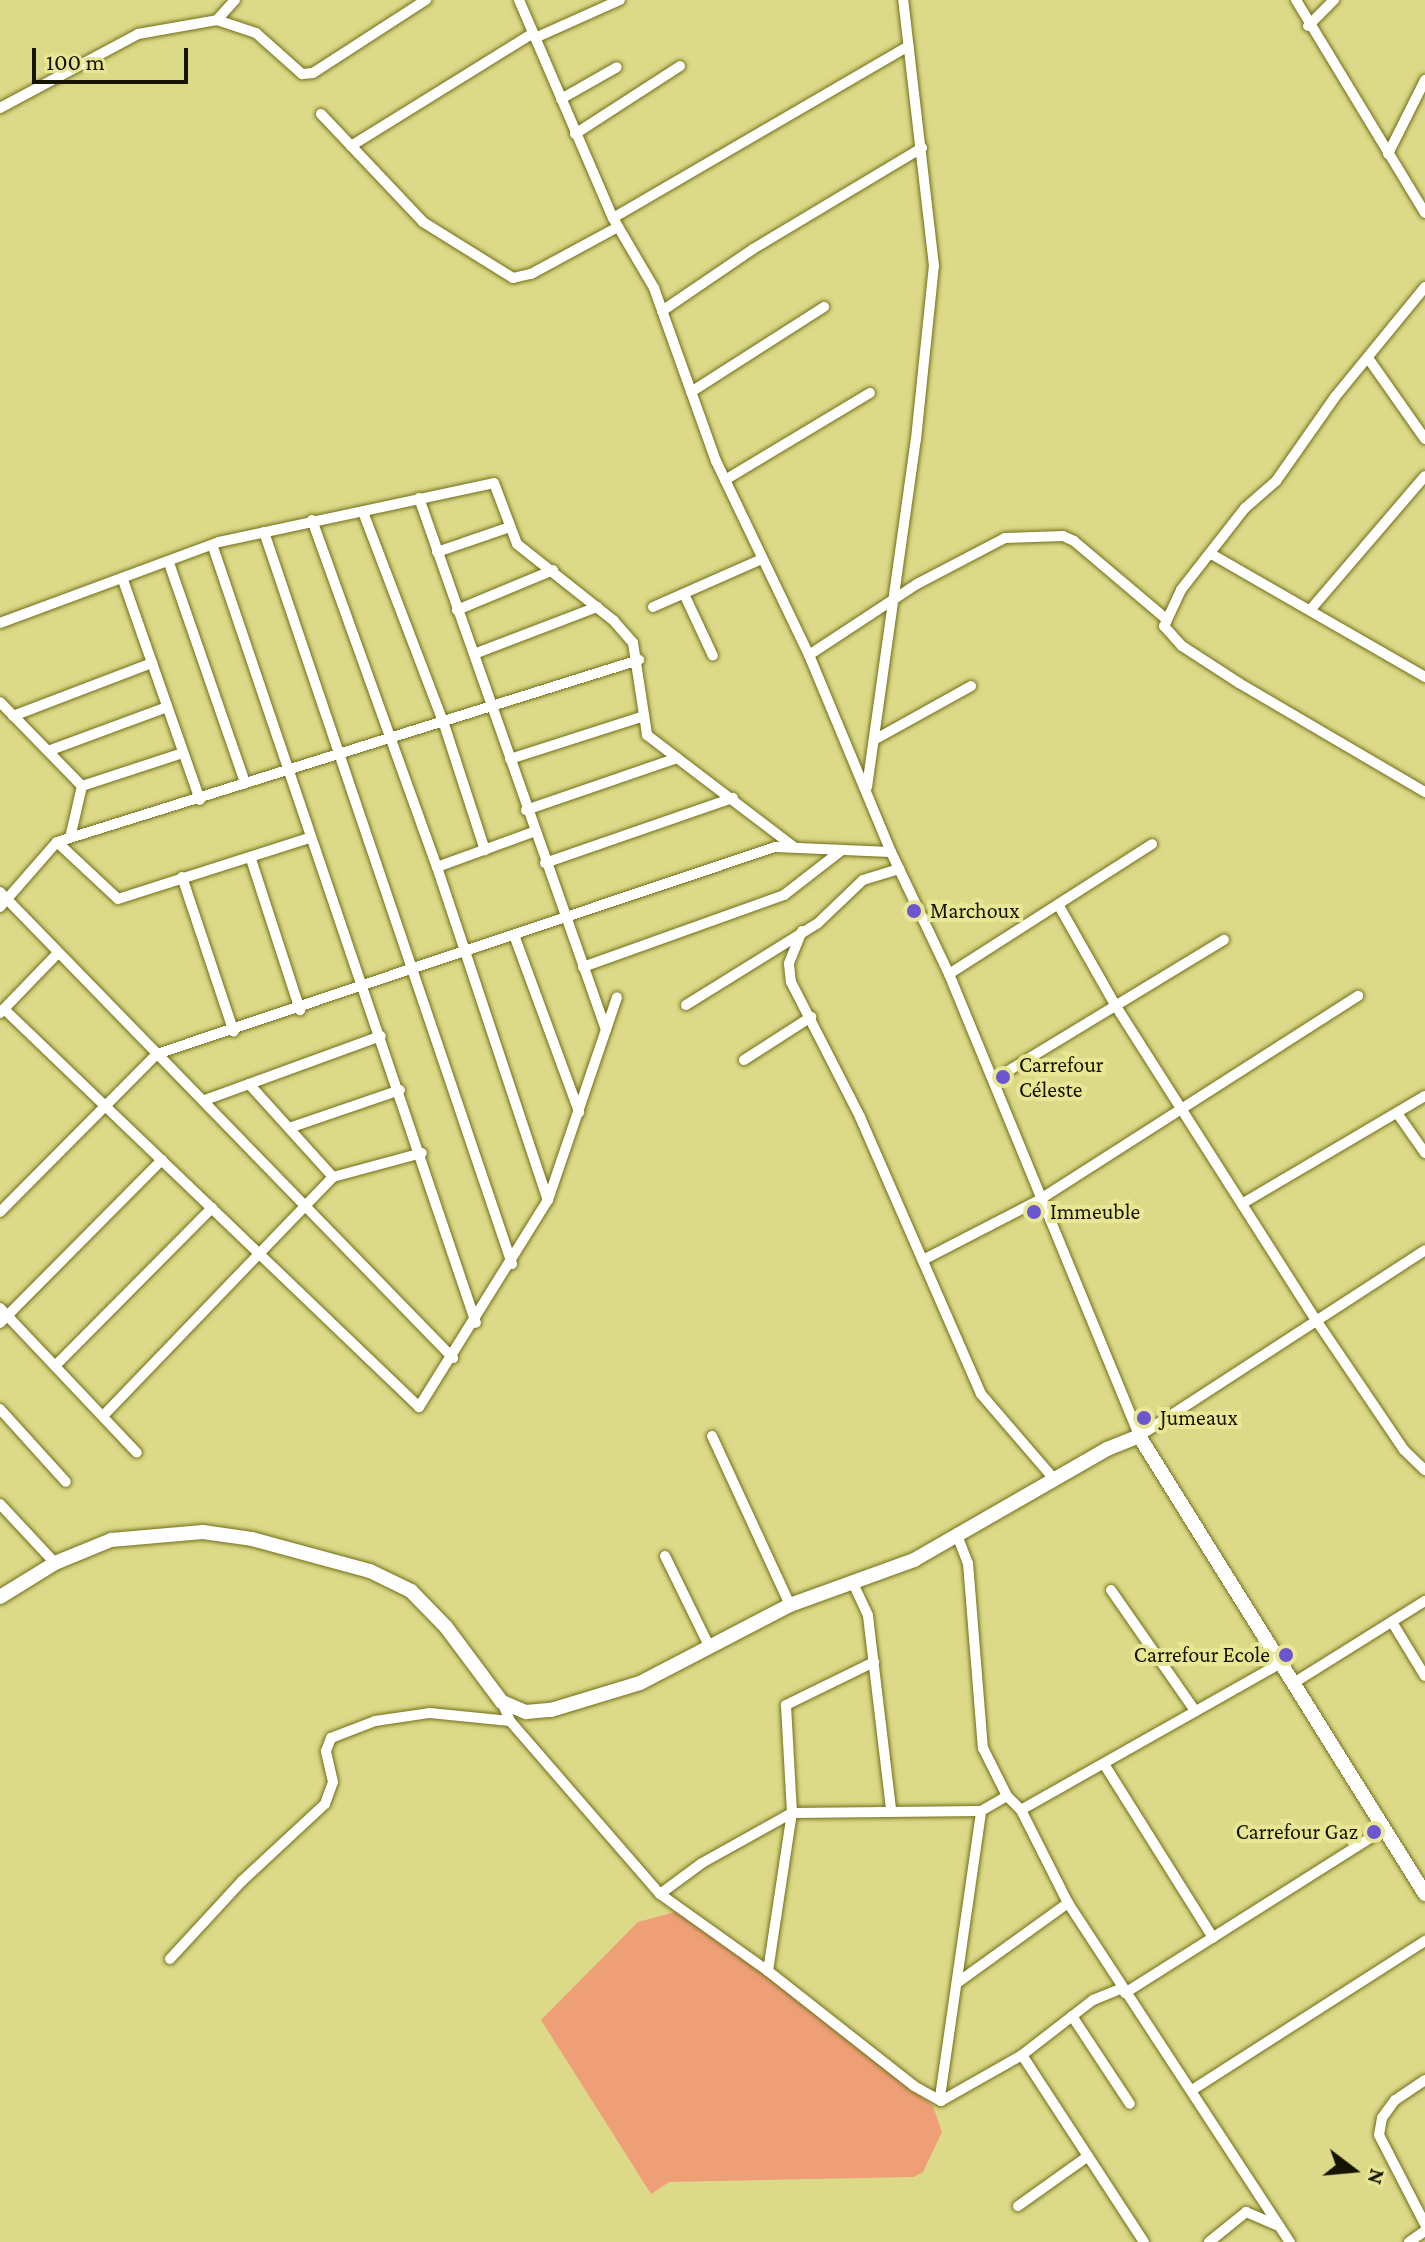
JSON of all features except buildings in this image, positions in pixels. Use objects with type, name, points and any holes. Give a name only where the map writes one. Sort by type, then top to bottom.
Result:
[{"type":"street","points":[[217,20],[235,0]]},
{"type":"street","points":[[0,108],[138,34],[217,20],[256,33],[302,74],[341,56],[426,0]]},
{"type":"street","points":[[519,0],[615,222],[662,311],[725,480],[809,655],[891,852],[995,1079],[1039,1200],[1139,1436],[1425,1894]]},
{"type":"street","points":[[351,146],[534,36],[620,0]]},
{"type":"street","points":[[867,789],[895,601],[934,266],[903,0]]},
{"type":"street","points":[[1286,0],[1306,22]]},
{"type":"street","points":[[1296,0],[1306,22],[1425,213]]},
{"type":"street","points":[[1306,22],[1334,0]]},
{"type":"street","points":[[321,114],[423,222],[513,278],[531,274],[909,46]]},
{"type":"street","points":[[575,134],[680,66]]},
{"type":"street","points":[[561,99],[617,67]]},
{"type":"street","points":[[1388,154],[1425,80]]},
{"type":"street","points":[[662,311],[765,241],[922,148]]},
{"type":"street","points":[[1425,287],[1285,469],[1245,508],[1213,555],[1181,590],[1165,618],[1167,634],[1182,646],[1425,792]]},
{"type":"street","points":[[691,392],[824,307]]},
{"type":"street","points":[[1368,358],[1425,439]]},
{"type":"street","points":[[725,480],[870,393]]},
{"type":"street","points":[[1311,609],[1425,476]]},
{"type":"street","points":[[0,623],[213,547],[264,532],[494,483],[517,544],[597,607],[633,643],[639,660],[647,735],[794,847]]},
{"type":"street","points":[[419,498],[494,706],[533,832],[606,1030]]},
{"type":"street","points":[[363,512],[443,721],[485,850]]},
{"type":"street","points":[[312,520],[437,867],[548,1200]]},
{"type":"street","points":[[437,552],[510,527]]},
{"type":"street","points":[[264,532],[512,1264]]},
{"type":"street","points":[[809,655],[1005,538],[1063,536],[1165,618]]},
{"type":"street","points":[[213,547],[309,838],[422,1153],[476,1323]]},
{"type":"street","points":[[1213,555],[1425,677]]},
{"type":"street","points":[[653,607],[762,559]]},
{"type":"street","points":[[169,563],[245,783]]},
{"type":"street","points":[[457,610],[553,570]]},
{"type":"street","points":[[123,580],[200,800]]},
{"type":"street","points":[[684,594],[713,656]]},
{"type":"street","points":[[474,654],[597,607]]},
{"type":"street","points":[[453,1358],[302,1205],[205,1100],[2,899],[57,842],[200,800],[285,768],[639,660]]},
{"type":"street","points":[[13,716],[152,663]]},
{"type":"street","points":[[874,740],[971,686]]},
{"type":"street","points":[[0,702],[82,786]]},
{"type":"street","points":[[48,751],[167,707]]},
{"type":"street","points":[[510,759],[644,716]]},
{"type":"street","points":[[82,786],[183,753]]},
{"type":"street","points":[[526,810],[677,758]]},
{"type":"street","points":[[70,838],[82,786]]},
{"type":"street","points":[[545,863],[733,798]]},
{"type":"street","points":[[437,867],[533,832]]},
{"type":"street","points":[[57,842],[118,899],[309,838]]},
{"type":"street","points":[[949,974],[1152,844]]},
{"type":"street","points":[[0,1212],[157,1054],[364,989],[775,847],[891,852]]},
{"type":"street","points":[[583,967],[784,895],[842,850]]},
{"type":"street","points":[[251,859],[300,1010]]},
{"type":"street","points":[[686,1005],[802,931],[863,880],[899,869]]},
{"type":"street","points":[[182,877],[234,1032]]},
{"type":"street","points":[[1059,906],[1117,1008],[1245,1202],[1316,1320],[1404,1450],[1425,1470]]},
{"type":"street","points":[[802,931],[789,964],[791,982],[811,1017],[981,1394],[1055,1480]]},
{"type":"street","points":[[514,935],[579,1112]]},
{"type":"street","points":[[995,1079],[1117,1008],[1224,940]]},
{"type":"street","points":[[57,954],[2,1011],[106,1106],[419,1407],[476,1323],[548,1200],[617,997]]},
{"type":"street","points":[[923,1260],[1039,1200],[1226,1084],[1262,1053],[1358,996]]},
{"type":"street","points":[[744,1060],[811,1017]]},
{"type":"street","points":[[205,1100],[381,1036]]},
{"type":"street","points":[[249,1084],[292,1127],[333,1177]]},
{"type":"street","points":[[292,1127],[400,1090]]},
{"type":"street","points":[[1245,1202],[1425,1096]]},
{"type":"street","points":[[1397,1113],[1425,1153]]},
{"type":"street","points":[[103,1416],[260,1254],[302,1205],[333,1177],[422,1153]]},
{"type":"street","points":[[137,1453],[2,1315],[162,1160]]},
{"type":"street","points":[[55,1366],[212,1208]]},
{"type":"street","points":[[502,1702],[526,1712],[601,1698],[710,1648],[790,1605],[914,1560],[1139,1436],[1425,1250]]},
{"type":"street","points":[[0,1409],[66,1482]]},
{"type":"street","points":[[712,1436],[790,1605]]},
{"type":"street","points":[[0,1504],[55,1563]]},
{"type":"street","points":[[0,1597],[55,1563],[111,1540],[203,1532],[370,1571],[411,1591],[446,1627],[502,1702],[510,1721],[660,1894],[768,1971],[914,2086],[940,2097],[941,2101],[1022,2055],[1072,2016],[1124,1990],[1213,1938],[1383,1830]]},
{"type":"street","points":[[957,1535],[968,1563],[975,1693],[983,1748],[1007,1796],[1021,1810],[1068,1903],[1290,2242]]},
{"type":"street","points":[[665,1556],[710,1648]]},
{"type":"street","points":[[852,1581],[868,1616],[891,1809]]},
{"type":"street","points":[[1111,1590],[1195,1711]]},
{"type":"street","points":[[1292,1684],[1425,1601]]},
{"type":"street","points":[[1392,1622],[1425,1676]]},
{"type":"street","points":[[768,1971],[792,1813],[786,1705],[874,1662]]},
{"type":"street","points":[[1021,1810],[1279,1664]]},
{"type":"street","points":[[170,1959],[242,1881],[325,1804],[333,1782],[326,1751],[331,1738],[375,1721],[430,1713],[510,1721]]},
{"type":"street","points":[[1104,1764],[1213,1938]]},
{"type":"street","points":[[660,1894],[702,1863],[792,1813],[891,1809],[981,1811],[1007,1796]]},
{"type":"street","points":[[940,2097],[981,1811]]},
{"type":"street","points":[[957,1983],[1068,1903]]},
{"type":"street","points":[[1192,2090],[1425,1941]]},
{"type":"street","points":[[1072,2016],[1130,2104]]},
{"type":"street","points":[[1022,2055],[1144,2242]]},
{"type":"street","points":[[1425,2080],[1395,2100],[1382,2118],[1379,2135],[1425,2224]]},
{"type":"street","points":[[1018,2206],[1088,2156]]},
{"type":"street","points":[[1209,2242],[1246,2212],[1282,2228]]},
{"type":"street","points":[[1409,2242],[1425,2231]]},
{"type":"shaded area","points":[[675,1912],[692,1918],[933,2106],[942,2132],[923,2172],[914,2177],[669,2182],[651,2194],[541,2020],[638,1922]]},
{"type":"place","name":"Marchoux","points":[[914,911]]},
{"type":"place","name":"Carrefour Céleste","points":[[1003,1077]]},
{"type":"place","name":"Immeuble","points":[[1034,1212]]},
{"type":"place","name":"Jumeaux","points":[[1144,1418]]},
{"type":"place","name":"Carrefour Ecole","points":[[1286,1655]]},
{"type":"place","name":"Carrefour Gaz","points":[[1374,1832]]}]
